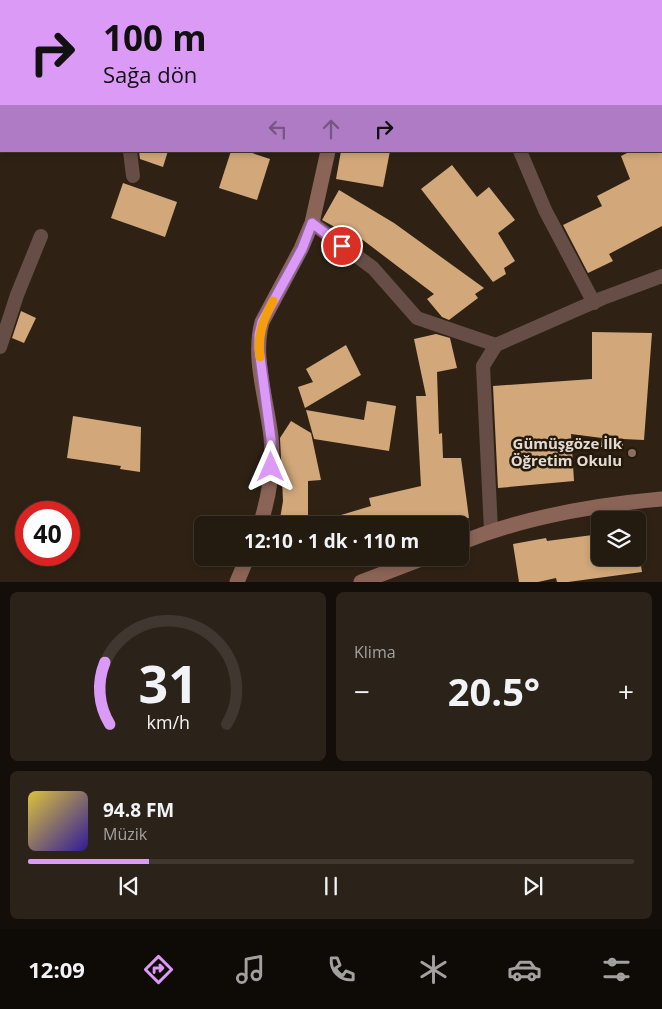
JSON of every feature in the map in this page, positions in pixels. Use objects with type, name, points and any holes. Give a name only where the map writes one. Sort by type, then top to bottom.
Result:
[{"type":"street","points":[[130,152],[133,176]]},
{"type":"street","points":[[263,516],[270,477],[271,439],[261,370],[259,335],[262,322],[302,249],[312,223],[328,152]]},
{"type":"street","points":[[520,152],[544,210],[594,302]]},
{"type":"street","points":[[312,223],[373,268],[417,318],[496,345]]},
{"type":"street","points":[[0,347],[17,294],[41,236]]},
{"type":"street","points":[[491,530],[483,366],[496,345],[594,302],[662,276]]},
{"type":"street","points":[[469,539],[491,530],[549,516],[662,499]]},
{"type":"street","points":[[237,582],[244,566]]},
{"type":"street","points":[[361,582],[403,566]]},
{"type":"building","points":[[139,152],[168,152],[163,167],[140,159]]},
{"type":"building","points":[[231,152],[249,152],[270,159],[257,200],[219,188]]},
{"type":"building","points":[[341,152],[390,152],[383,187],[336,179]]},
{"type":"building","points":[[629,152],[662,152],[662,226],[609,254],[613,261],[588,273],[563,225],[602,206],[597,196],[630,179],[621,156]]},
{"type":"building","points":[[452,165],[477,197],[489,187],[515,220],[498,233],[515,261],[504,268],[506,274],[493,282],[421,189]]},
{"type":"building","points":[[123,183],[177,202],[165,237],[111,218]]},
{"type":"building","points":[[339,190],[394,223],[484,288],[475,294],[478,298],[449,320],[442,317],[427,299],[434,294],[355,234],[353,237],[322,220]]},
{"type":"building","points":[[21,311],[36,318],[24,343],[12,338]]},
{"type":"building","points":[[592,332],[652,333],[644,440],[623,439],[623,448],[601,447],[602,438],[571,434],[574,481],[498,488],[493,386],[592,379]]},
{"type":"building","points":[[436,334],[450,338],[457,368],[437,372],[439,434],[442,433],[443,458],[461,458],[469,516],[338,516],[371,506],[369,498],[421,486],[416,396],[426,396],[414,339]]},
{"type":"building","points":[[346,345],[361,375],[305,408],[298,387],[313,382],[306,369]]},
{"type":"building","points":[[367,401],[396,406],[389,451],[314,439],[306,410],[364,420]]},
{"type":"building","points":[[73,416],[141,427],[140,472],[120,469],[121,466],[67,458]]},
{"type":"building","points":[[291,421],[311,433],[321,480],[308,481],[308,516],[280,516],[283,501],[280,438]]},
{"type":"building","points":[[591,535],[591,566],[641,566],[642,572],[568,582],[557,582],[556,578],[538,582],[519,582],[513,544],[546,538],[547,541]]},
{"type":"slow traffic","points":[[260,357],[259,335],[262,322],[273,301]]},
{"type":"place","name":"Gümüşgöze İlk Öğretim Okulu","points":[[632,453]]},
{"type":"route","points":[[271,467],[271,439],[259,349],[259,335],[262,322],[302,249],[312,223],[342,246]]}]
